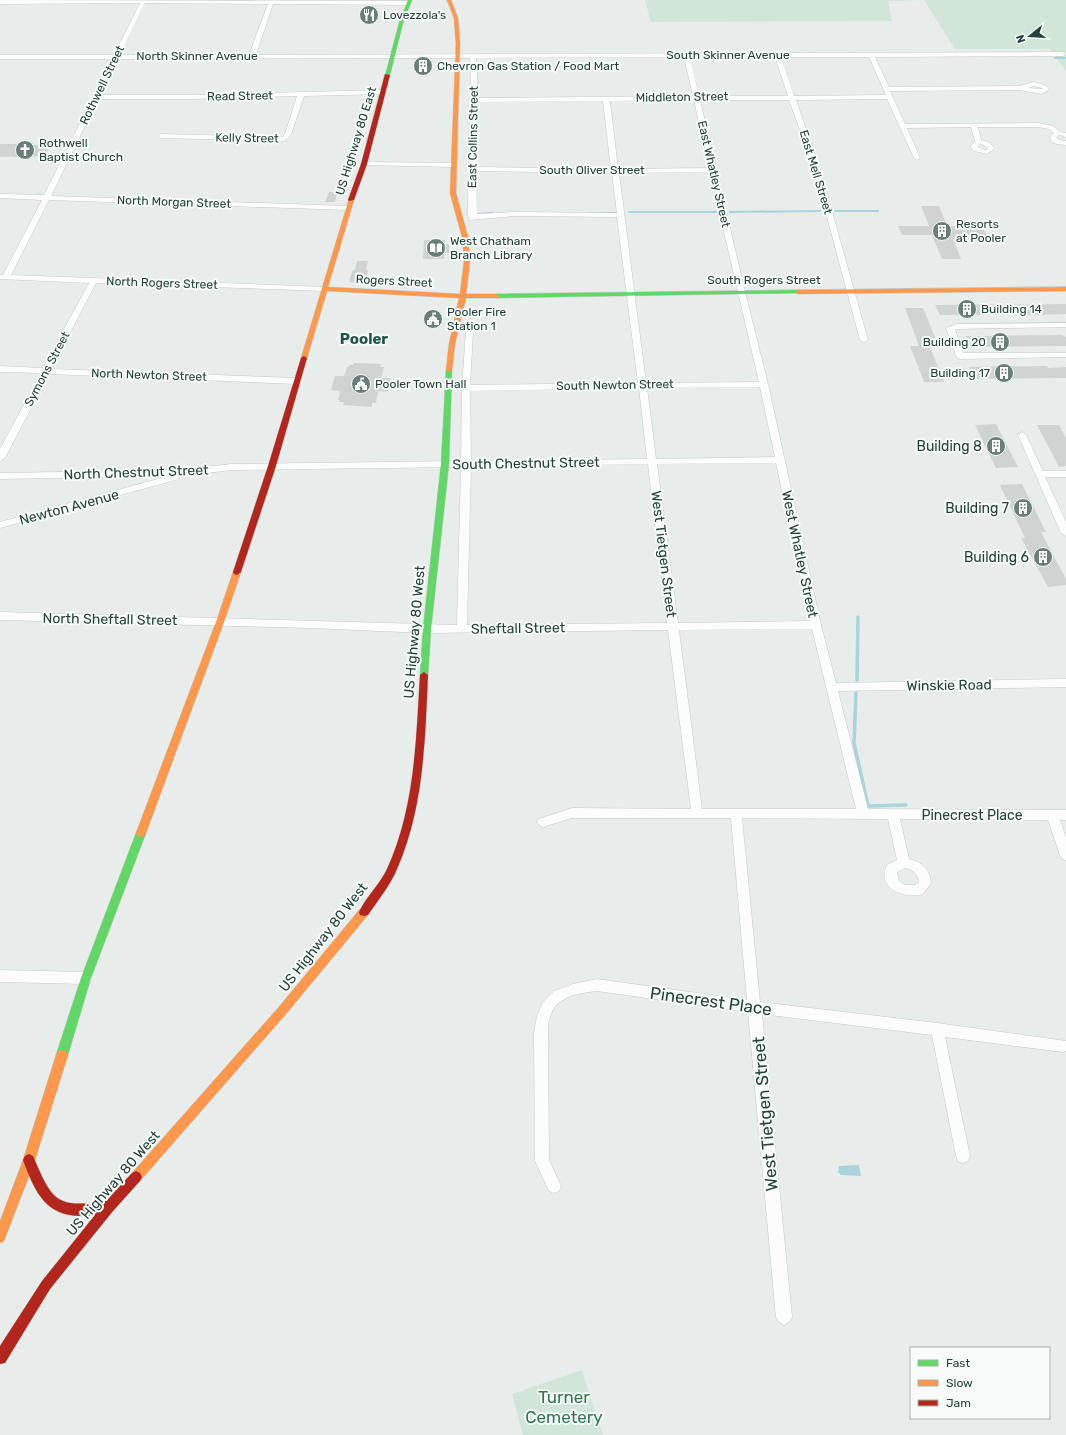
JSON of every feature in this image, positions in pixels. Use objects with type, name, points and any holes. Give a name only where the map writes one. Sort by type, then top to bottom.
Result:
[{"type":"main road","name":"US Highway 80 East","points":[[325,289],[348,208],[364,164],[394,56],[401,22],[410,1]]},
{"type":"main road","points":[[449,2],[456,18],[457,56],[453,193],[465,237],[467,261],[463,296]]},
{"type":"main road","points":[[0,1237],[29,1160],[86,978],[220,622],[272,466],[325,289]]},
{"type":"main road","name":"Rogers Street","points":[[325,289],[463,296]]},
{"type":"main road","name":"South Rogers Street","points":[[463,296],[1066,289]]},
{"type":"main road","name":"US Highway 80 West","points":[[0,1358],[46,1285],[108,1207],[282,1012],[363,914],[392,869],[409,821],[419,757],[427,629],[445,464],[449,372],[452,344],[463,296]]},
{"type":"main road","points":[[29,1160],[34,1179],[41,1192],[50,1202],[62,1208],[76,1211],[91,1212],[108,1207]]},
{"type":"street","points":[[0,2],[143,0],[271,2],[410,1]]},
{"type":"street","name":"Rothwell Street","points":[[3,277],[47,198],[143,0]]},
{"type":"street","points":[[252,56],[271,2]]},
{"type":"street","name":"South Skinner Avenue","points":[[394,56],[871,56],[1063,54]]},
{"type":"street","name":"East Mell Street","points":[[777,55],[818,172],[864,340]]},
{"type":"street","name":"North Skinner Avenue","points":[[0,57],[394,56]]},
{"type":"street","name":"East Collins Street","points":[[474,56],[475,100],[472,132],[472,217],[515,214],[620,215]]},
{"type":"street","name":"East Whatley Street","points":[[687,56],[741,292]]},
{"type":"street","points":[[871,56],[917,158]]},
{"type":"street","points":[[887,89],[1019,88]]},
{"type":"street","name":"Read Street","points":[[96,97],[301,95],[383,92]]},
{"type":"street","name":"Kelly Street","points":[[161,136],[284,139],[288,135],[301,95]]},
{"type":"street","name":"Middleton Street","points":[[475,100],[890,96]]},
{"type":"street","name":"West Tietgen Street","points":[[606,98],[614,171],[697,813]]},
{"type":"street","points":[[902,126],[1038,125],[1051,127],[1058,133],[1066,136]]},
{"type":"street","points":[[974,126],[978,141]]},
{"type":"street","points":[[1058,133],[1053,137],[1053,140],[1066,143]]},
{"type":"street","points":[[364,164],[454,165]]},
{"type":"street","name":"South Oliver Street","points":[[472,169],[614,171],[713,170]]},
{"type":"street","name":"North Morgan Street","points":[[0,196],[348,208]]},
{"type":"street","name":"North Rogers Street","points":[[3,277],[325,289]]},
{"type":"street","name":"Symons Street","points":[[0,458],[94,280]]},
{"type":"street","name":"West Whatley Street","points":[[741,292],[764,384],[816,625],[862,814]]},
{"type":"street","points":[[1066,325],[956,326],[950,328],[960,356],[1066,355]]},
{"type":"street","points":[[462,628],[466,465],[466,388],[469,332]]},
{"type":"street","name":"North Newton Street","points":[[0,369],[298,381]]},
{"type":"street","name":"South Newton Street","points":[[466,388],[764,384]]},
{"type":"street","points":[[1022,435],[1066,533]]},
{"type":"street","name":"South Chestnut Street","points":[[272,466],[466,465],[549,462],[780,460]]},
{"type":"street","name":"North Chestnut Street","points":[[0,476],[171,473],[232,467],[272,466]]},
{"type":"street","name":"Newton Avenue","points":[[0,526],[208,470]]},
{"type":"street","points":[[1040,474],[1066,474]]},
{"type":"street","name":"North Sheftall Street","points":[[0,616],[220,622]]},
{"type":"street","name":"Sheftall Street","points":[[220,622],[427,629],[673,625],[816,625]]},
{"type":"street","name":"Winskie Road","points":[[832,687],[1066,683]]},
{"type":"street","name":"Pinecrest Place","points":[[543,822],[572,813],[1066,815]]},
{"type":"street","name":"West Tietgen Street","points":[[736,814],[784,1318]]},
{"type":"street","points":[[893,815],[904,863]]},
{"type":"street","points":[[1052,815],[1066,855]]},
{"type":"street","points":[[0,976],[86,978]]},
{"type":"street","name":"Pinecrest Place","points":[[554,1186],[542,1161],[541,1033],[544,1014],[553,999],[570,989],[597,985],[755,1007],[1063,1046]]},
{"type":"street","points":[[937,1030],[963,1156]]},
{"type":"green space","points":[[645,0],[924,0],[888,1],[892,21],[651,22]]},
{"type":"green space","points":[[924,0],[1066,0],[1066,71],[1050,49],[955,49]]},
{"type":"green space","name":"Turner Cemetery","points":[[582,1370],[603,1435],[523,1435],[512,1394]]},
{"type":"water","points":[[859,1165],[861,1176],[840,1175],[840,1173],[838,1173],[839,1166]]},
{"type":"building","name":"Rothwell Baptist Church","points":[[0,144],[50,145],[45,156],[0,157]]},
{"type":"building","points":[[329,192],[337,192],[335,202],[325,202]]},
{"type":"building","name":"Resorts at Pooler","points":[[921,206],[939,206],[947,226],[982,226],[987,235],[970,236],[971,239],[953,239],[961,259],[942,259],[932,235],[902,235],[898,226],[929,226]]},
{"type":"building","name":"West Chatham Branch Library","points":[[424,240],[445,240],[445,244],[449,244],[449,253],[444,253],[444,259],[423,259]]},
{"type":"building","points":[[357,261],[368,261],[366,270],[368,270],[365,283],[349,282],[353,270],[355,270]]},
{"type":"building","points":[[1066,304],[1066,314],[1038,315],[940,315],[935,305]]},
{"type":"building","points":[[905,308],[923,308],[937,342],[928,342],[944,382],[924,382],[910,346],[919,346]]},
{"type":"building","points":[[1062,335],[1066,337],[1066,346],[972,347],[966,336]]},
{"type":"building","name":"Pooler Town Hall","points":[[354,363],[381,364],[380,367],[384,367],[381,378],[391,378],[388,392],[378,391],[376,403],[372,403],[372,407],[343,405],[344,402],[339,402],[340,400],[338,400],[340,393],[338,392],[339,391],[331,390],[335,376],[343,376],[347,367],[349,367],[349,365],[353,365]]},
{"type":"building","name":"Building 17","points":[[1047,366],[1048,368],[1066,367],[1066,378],[974,379],[969,367]]},
{"type":"building","name":"Building 8","points":[[996,424],[1018,467],[996,468],[975,425]]},
{"type":"building","points":[[1037,425],[1059,425],[1066,438],[1066,466],[1059,467]]},
{"type":"building","points":[[1022,484],[1046,532],[1041,532],[1066,579],[1066,585],[1048,587],[1021,538],[1025,538],[1000,485]]},
{"type":"waterway","points":[[1055,58],[1066,58]]},
{"type":"waterway","points":[[730,212],[820,211]]},
{"type":"waterway","points":[[832,211],[878,211]]},
{"type":"waterway","points":[[629,212],[717,212]]},
{"type":"waterway","points":[[477,214],[492,213]]},
{"type":"waterway","points":[[588,213],[615,213]]},
{"type":"waterway","points":[[857,680],[858,617]]},
{"type":"waterway","points":[[856,693],[854,743],[868,806],[906,805]]},
{"type":"traffic: fast","points":[[387,75],[401,23],[410,0]]},
{"type":"traffic: fast","points":[[497,296],[798,292]]},
{"type":"traffic: fast","points":[[424,675],[427,629],[445,464],[449,370]]},
{"type":"traffic: fast","points":[[62,1055],[86,978],[141,833]]},
{"type":"traffic: slow","points":[[449,0],[456,18],[458,44],[453,193],[465,237],[467,261],[463,296],[452,344],[449,370]]},
{"type":"traffic: slow","points":[[304,358],[351,200]]},
{"type":"traffic: slow","points":[[325,289],[463,296],[497,296]]},
{"type":"traffic: slow","points":[[798,292],[1066,289]]},
{"type":"traffic: slow","points":[[141,833],[220,622],[237,572]]},
{"type":"traffic: slow","points":[[136,1177],[282,1011],[364,912]]},
{"type":"traffic: slow","points":[[0,1237],[29,1160],[62,1055]]},
{"type":"traffic: jam","points":[[351,200],[364,164],[387,75]]},
{"type":"traffic: jam","points":[[237,572],[272,466],[304,358]]},
{"type":"traffic: jam","points":[[364,912],[392,869],[408,822],[420,749],[424,675]]},
{"type":"traffic: jam","points":[[29,1160],[41,1188],[48,1198],[56,1204],[66,1208],[78,1210],[109,1207]]},
{"type":"traffic: jam","points":[[0,1358],[46,1285],[109,1207],[136,1177]]},
{"type":"place","name":"Lovezzola's","points":[[369,15]]},
{"type":"place","name":"Chevron Gas Station / Food Mart","points":[[423,66]]},
{"type":"place","name":"Rothwell Baptist Church","points":[[25,150]]},
{"type":"place","name":"Resorts at Pooler","points":[[942,231]]},
{"type":"place","name":"West Chatham Branch Library","points":[[436,248]]},
{"type":"place","name":"Building 14","points":[[967,309]]},
{"type":"place","name":"Pooler Fire Station 1","points":[[433,319]]},
{"type":"place","name":"Building 20","points":[[1000,342]]},
{"type":"place","name":"Building 17","points":[[1004,373]]},
{"type":"place","name":"Pooler Town Hall","points":[[361,384]]},
{"type":"place","name":"Building 8","points":[[996,446]]},
{"type":"place","name":"Building 7","points":[[1023,508]]},
{"type":"place","name":"Building 6","points":[[1043,557]]},
{"type":"district","name":"Pooler","points":[[364,339]]}]
